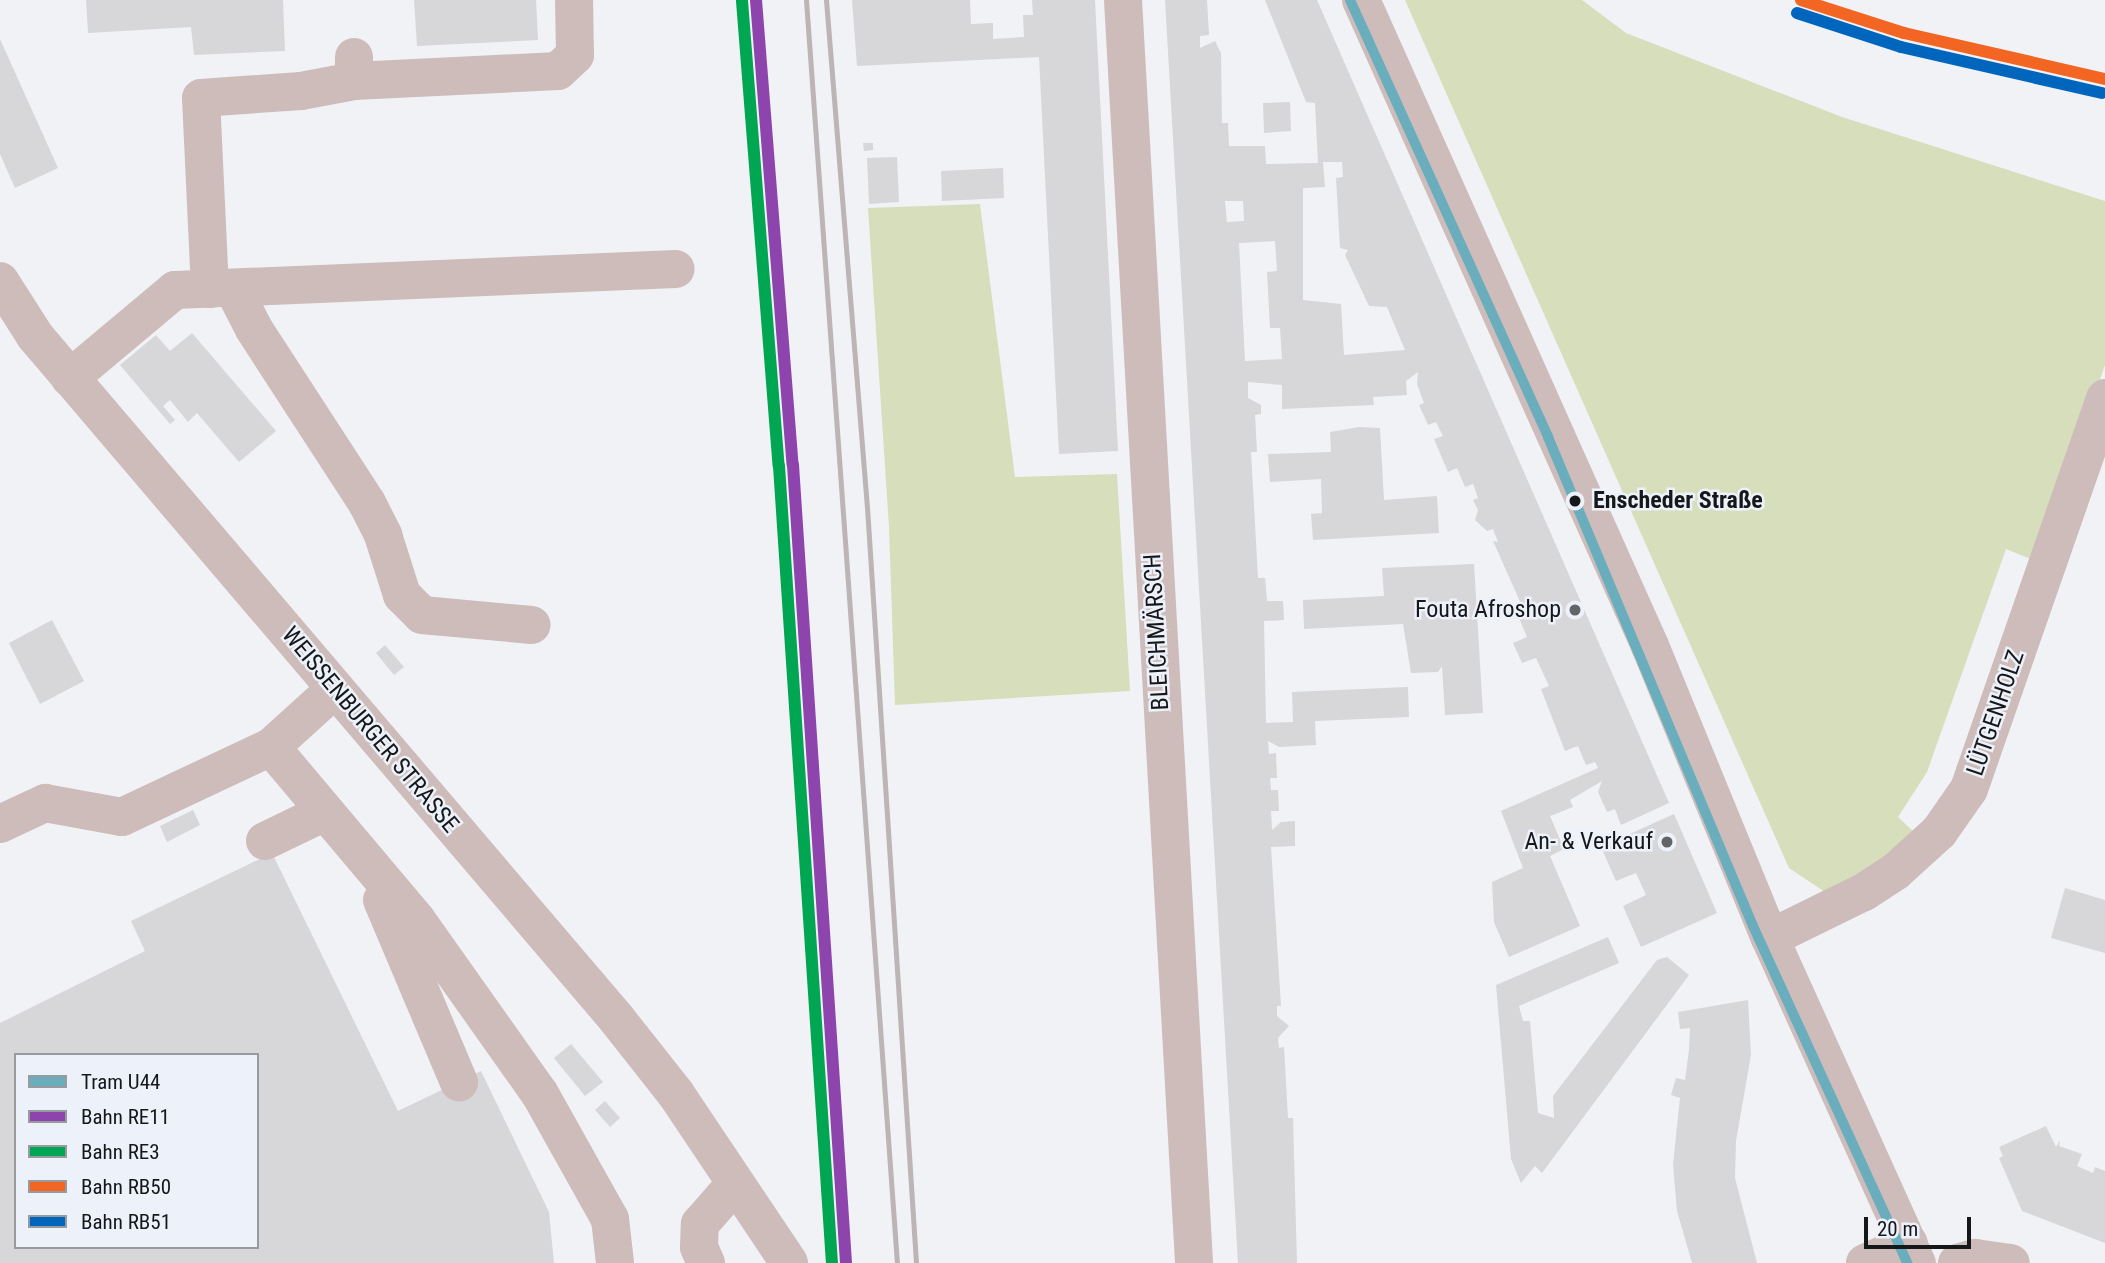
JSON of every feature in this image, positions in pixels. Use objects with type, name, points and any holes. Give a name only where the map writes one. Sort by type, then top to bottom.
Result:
[{"type":"street","points":[[532,625],[422,615],[402,596],[383,535],[367,503],[254,329],[221,288],[201,98],[301,91],[354,69],[558,71],[575,55],[574,0]]},
{"type":"street","name":"BLEICHMÄRSCH","points":[[1123,0],[1194,1263]]},
{"type":"street","points":[[1361,0],[1650,646],[1770,938],[1913,1253],[1864,1263]]},
{"type":"street","points":[[71,377],[175,290],[676,269]]},
{"type":"street","name":"WEISSENBURGER STRASSE","points":[[0,281],[34,335],[616,1018],[676,1094],[789,1263]]},
{"type":"street","name":"LÜTGENHOLZ","points":[[1770,938],[1864,892],[1896,871],[1939,832],[1969,789],[2105,398]]},
{"type":"street","points":[[0,824],[45,803],[122,817],[271,747],[335,689]]},
{"type":"street","points":[[271,747],[438,949],[540,1094],[610,1219],[615,1263]]},
{"type":"street","points":[[265,841],[325,812]]},
{"type":"street","points":[[358,851],[459,1082]]},
{"type":"street","points":[[706,1263],[699,1247],[700,1224],[735,1184]]},
{"type":"street","points":[[1957,1263],[1975,1258],[2011,1263]]},
{"type":"green space","points":[[1405,0],[1582,0],[1626,33],[1842,117],[2105,201],[2105,365],[2036,561],[2006,549],[1927,772],[1898,817],[1915,833],[1882,863],[1828,894],[1789,868]]},
{"type":"green space","points":[[980,204],[1015,477],[1117,474],[1130,691],[895,705],[889,527],[868,208]]},
{"type":"building","points":[[86,0],[283,0],[285,51],[194,55],[191,27],[88,33]]},
{"type":"building","points":[[414,0],[536,0],[538,40],[417,46]]},
{"type":"building","points":[[852,0],[970,0],[971,24],[993,23],[993,39],[1024,37],[1023,15],[1033,15],[1032,0],[1095,0],[1118,451],[1059,454],[1039,57],[857,66]]},
{"type":"building","points":[[1165,0],[1207,0],[1209,35],[1200,36],[1200,48],[1215,41],[1221,53],[1222,123],[1228,123],[1229,146],[1265,146],[1266,164],[1318,163],[1315,103],[1306,102],[1265,0],[1317,0],[1669,803],[1621,825],[1615,809],[1607,812],[1598,792],[1602,781],[1570,800],[1573,807],[1550,816],[1564,849],[1550,856],[1580,926],[1509,957],[1494,922],[1492,882],[1523,868],[1501,811],[1598,768],[1595,762],[1586,765],[1578,746],[1565,751],[1541,689],[1549,686],[1536,658],[1522,663],[1513,643],[1527,637],[1519,618],[1526,615],[1493,541],[1498,542],[1493,529],[1487,531],[1475,520],[1478,510],[1473,500],[1478,498],[1473,484],[1465,487],[1457,468],[1448,472],[1434,439],[1443,436],[1436,422],[1428,425],[1419,405],[1424,403],[1417,384],[1418,372],[1406,381],[1407,395],[1373,397],[1374,405],[1282,409],[1282,385],[1248,382],[1248,398],[1261,405],[1261,414],[1255,415],[1257,452],[1251,452],[1258,578],[1265,578],[1267,601],[1283,601],[1284,620],[1264,621],[1266,723],[1293,722],[1292,692],[1408,687],[1409,717],[1315,721],[1316,745],[1279,747],[1268,741],[1269,754],[1276,753],[1277,778],[1270,778],[1271,790],[1278,790],[1279,811],[1271,811],[1272,830],[1281,822],[1295,821],[1295,846],[1271,847],[1281,1006],[1277,1006],[1277,1016],[1289,1026],[1278,1038],[1279,1048],[1284,1047],[1288,1118],[1293,1118],[1297,1263],[1238,1263]],"holes":[[[1323,162],[1342,162],[1343,177],[1336,178],[1340,248],[1348,250],[1345,255],[1369,306],[1387,307],[1405,350],[1344,355],[1341,304],[1303,300],[1303,188],[1325,187]],[[1225,201],[1243,201],[1244,221],[1227,222]],[[1275,241],[1277,271],[1267,272],[1270,328],[1280,328],[1282,359],[1245,361],[1239,243]]]},
{"type":"building","points":[[0,39],[58,168],[15,188],[0,154]]},
{"type":"building","points":[[1290,102],[1291,131],[1264,133],[1263,103]]},
{"type":"building","points":[[863,143],[873,143],[873,150],[864,151]]},
{"type":"building","points":[[897,157],[899,202],[869,204],[867,158]]},
{"type":"building","points":[[1003,168],[1004,198],[942,201],[941,171]]},
{"type":"building","points":[[192,333],[276,431],[239,462],[197,413],[188,422],[170,400],[163,406],[175,420],[170,424],[120,365],[156,335],[170,351]]},
{"type":"building","points":[[1359,427],[1380,428],[1384,500],[1437,496],[1439,533],[1313,540],[1311,514],[1322,513],[1321,479],[1270,482],[1268,454],[1331,452],[1330,432]]},
{"type":"building","points":[[1474,564],[1483,713],[1445,715],[1442,666],[1438,672],[1411,673],[1403,624],[1304,629],[1303,600],[1384,596],[1382,568]]},
{"type":"building","points":[[52,620],[84,681],[40,704],[9,643]]},
{"type":"building","points":[[385,645],[404,667],[394,675],[376,653]]},
{"type":"building","points":[[193,810],[200,825],[167,842],[160,826]]},
{"type":"building","points":[[1674,814],[1717,913],[1641,947],[1623,906],[1646,895],[1636,873],[1616,881],[1601,847]]},
{"type":"building","points":[[272,853],[398,1111],[481,1071],[549,1212],[554,1263],[0,1263],[0,1023],[145,951],[131,921]]},
{"type":"building","points":[[2065,888],[2105,900],[2105,953],[2051,938]]},
{"type":"building","points":[[1608,937],[1619,963],[1519,1006],[1523,1021],[1530,1021],[1538,1113],[1554,1118],[1553,1096],[1657,960],[1667,957],[1689,975],[1542,1173],[1535,1166],[1521,1183],[1511,1159],[1496,985]]},
{"type":"building","points":[[1748,1000],[1751,1055],[1736,1141],[1735,1178],[1757,1263],[1692,1263],[1677,1211],[1673,1164],[1680,1098],[1671,1095],[1676,1078],[1685,1080],[1690,1028],[1680,1029],[1678,1012]]},
{"type":"building","points":[[571,1044],[603,1082],[585,1096],[554,1058]]},
{"type":"building","points":[[605,1101],[620,1118],[610,1127],[595,1110]]},
{"type":"building","points":[[2046,1126],[2056,1147],[2060,1140],[2059,1146],[2082,1154],[2077,1166],[2093,1173],[2095,1167],[2105,1171],[2105,1243],[2022,1211],[1999,1158],[2003,1156],[1999,1147]]},
{"type":"railway","points":[[806,0],[897,1263]]},
{"type":"railway","points":[[826,0],[867,507],[916,1263]]},
{"type":"tram line","name":"U44","points":[[1350,0],[1548,437],[1753,926],[1907,1263]]},
{"type":"rail line","name":"RE11","points":[[756,0],[793,465],[846,1263]]},
{"type":"rail line","name":"RB50","points":[[1801,0],[1904,33],[2105,79]]},
{"type":"rail line","name":"RE3","points":[[742,1],[779,466],[832,1263]]},
{"type":"rail line","name":"RB51","points":[[1797,13],[1901,47],[2102,93]]},
{"type":"place","name":"Enscheder Straße","points":[[1575,501]]},
{"type":"place","name":"Fouta Afroshop","points":[[1575,610]]},
{"type":"place","name":"An- & Verkauf","points":[[1667,842]]}]
